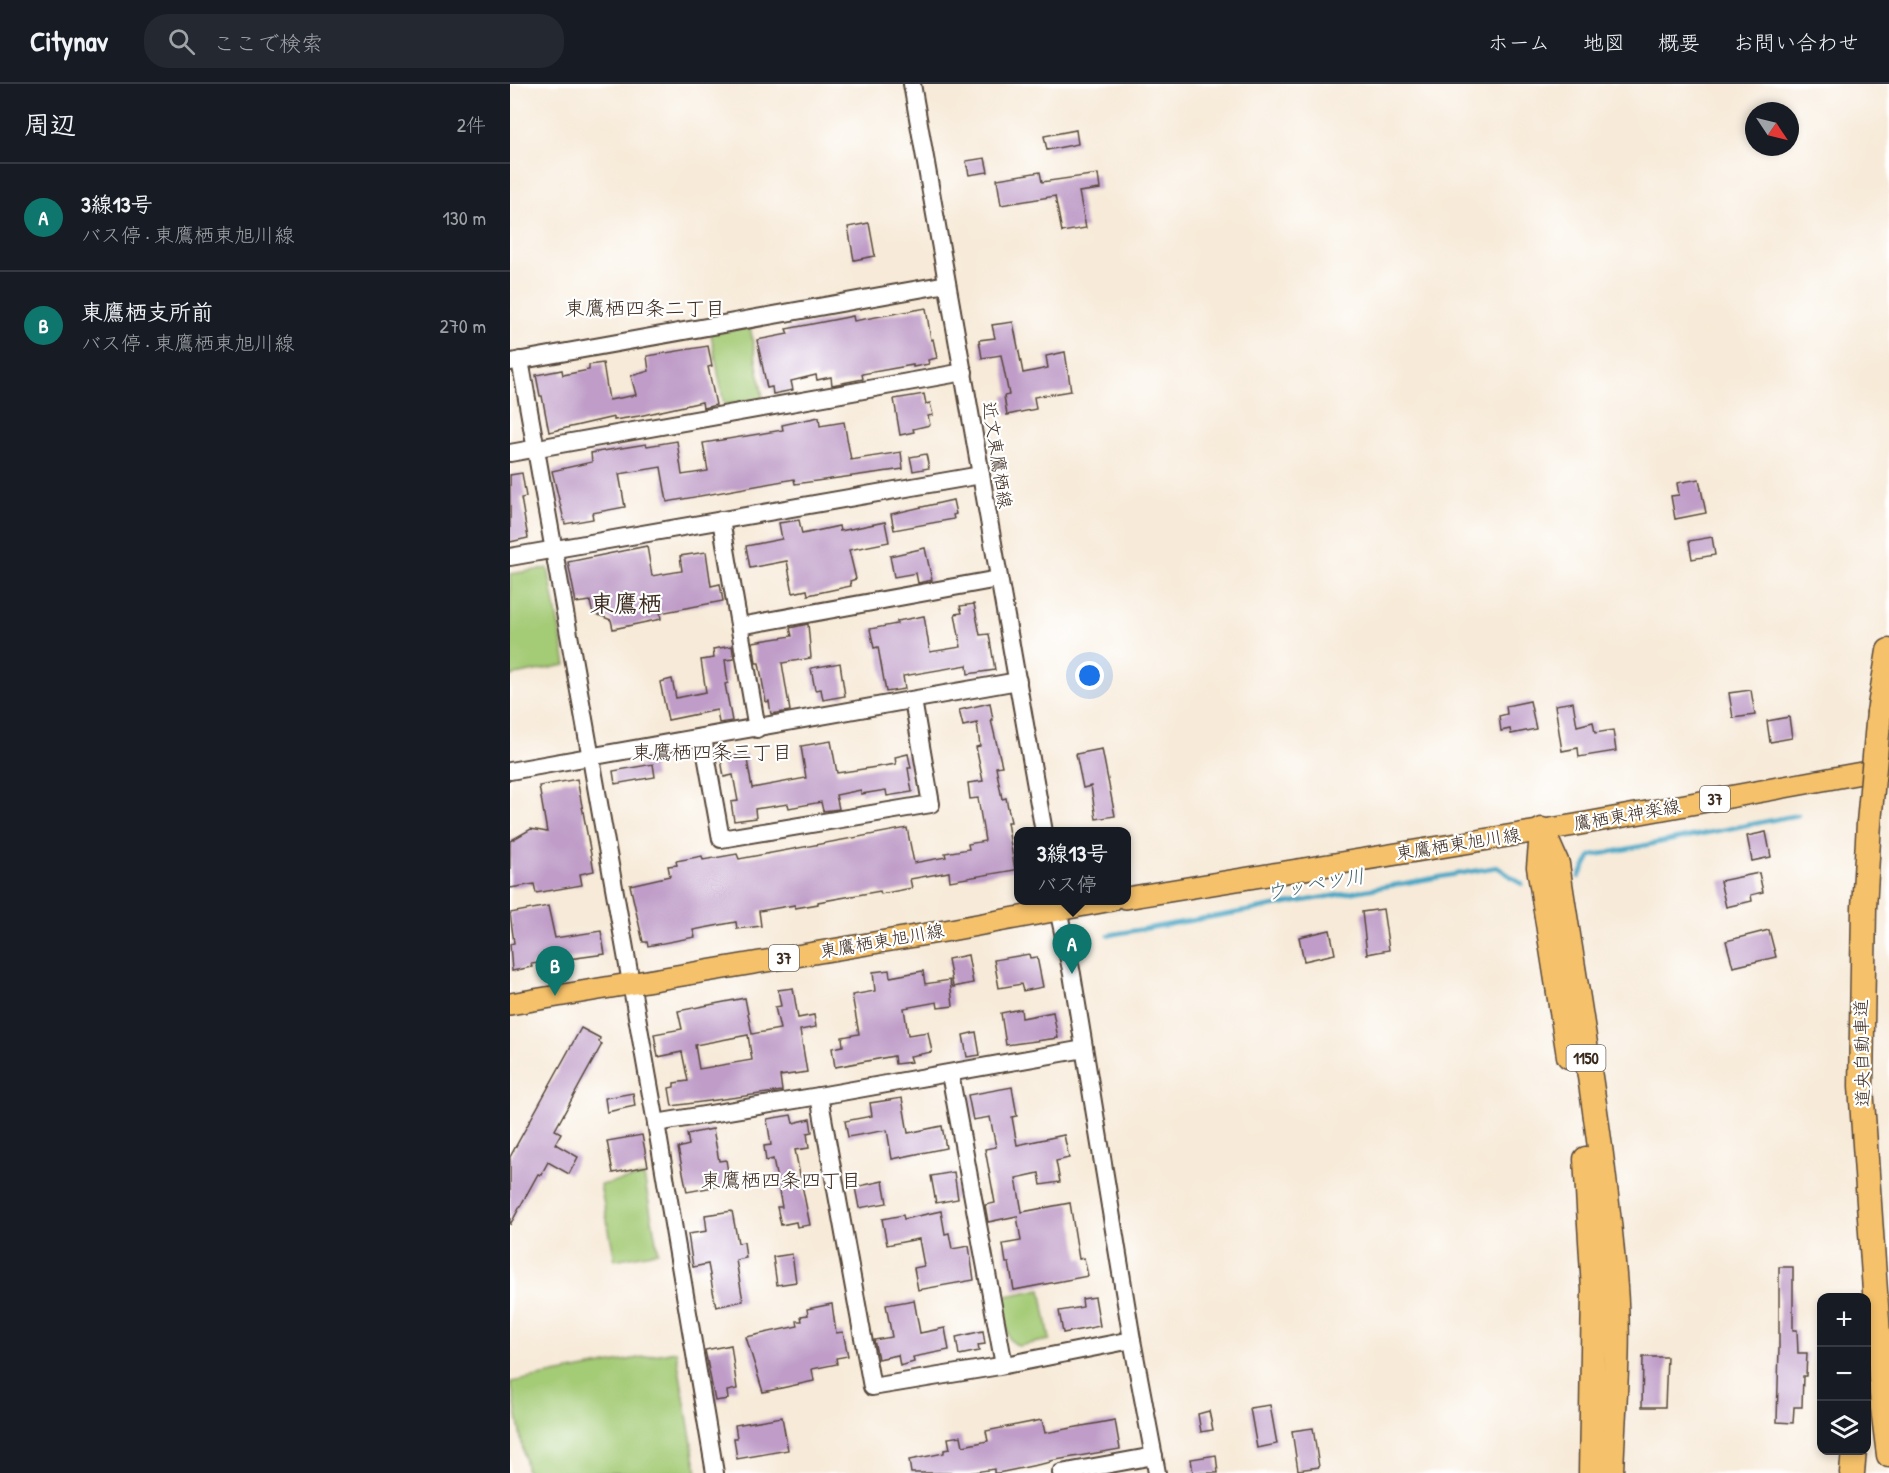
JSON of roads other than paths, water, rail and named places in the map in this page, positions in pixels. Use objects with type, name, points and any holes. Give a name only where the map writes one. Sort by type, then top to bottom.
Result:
[{"type":"highway","name":"道央自動車道","points":[[1889,651],[1879,712],[1869,823],[1864,908],[1861,1086],[1883,1408],[1889,1455]]},
{"type":"highway","name":"1150","points":[[1542,830],[1557,864],[1601,1158],[1615,1289],[1616,1391],[1611,1473]]},
{"type":"highway","name":"1150","points":[[1542,830],[1539,867],[1586,1160],[1594,1290],[1591,1473]]},
{"type":"highway","points":[[1870,1293],[1873,1262]]},
{"type":"highway","points":[[1852,1473],[1854,1455]]},
{"type":"main road","name":"鷹栖東神楽線","points":[[1542,830],[1889,768]]},
{"type":"main road","name":"東鷹栖東旭川線","points":[[1131,897],[1542,830]]},
{"type":"main road","name":"東鷹栖東旭川線","points":[[510,1004],[945,931],[1057,905]]},
{"type":"street","name":"近文東鷹栖線","points":[[912,84],[1043,827]]},
{"type":"street","points":[[715,1473],[656,1123],[536,448],[515,361],[947,284]]},
{"type":"street","points":[[510,453],[964,372]]},
{"type":"street","points":[[510,557],[981,475]]},
{"type":"street","points":[[721,519],[757,729]]},
{"type":"street","points":[[740,626],[998,579]]},
{"type":"street","points":[[510,771],[757,729],[1017,681]]},
{"type":"street","points":[[703,738],[721,839],[930,804],[913,700]]},
{"type":"street","points":[[1057,905],[1157,1473]]},
{"type":"street","points":[[656,1123],[950,1074],[1084,1049]]},
{"type":"street","points":[[950,1074],[1004,1365]]},
{"type":"street","points":[[819,1096],[872,1387],[1004,1365],[1132,1340]]},
{"type":"street","points":[[1061,1473],[1154,1456]]},
{"type":"waterway","name":"ウッペツ川","points":[[1579,877],[1591,856],[1798,815]]},
{"type":"waterway","name":"ウッペツ川","points":[[1109,935],[1497,867],[1522,884]]},
{"type":"place","name":"3線13号","points":[[1072,974]]},
{"type":"place","name":"東鷹栖支所前","points":[[555,996]]},
{"type":"district","name":"東鷹栖四条二丁目","points":[[645,308]]},
{"type":"district","name":"東鷹栖","points":[[626,604]]},
{"type":"district","name":"東鷹栖四条三丁目","points":[[712,752]]},
{"type":"district","name":"東鷹栖四条四丁目","points":[[781,1180]]}]
